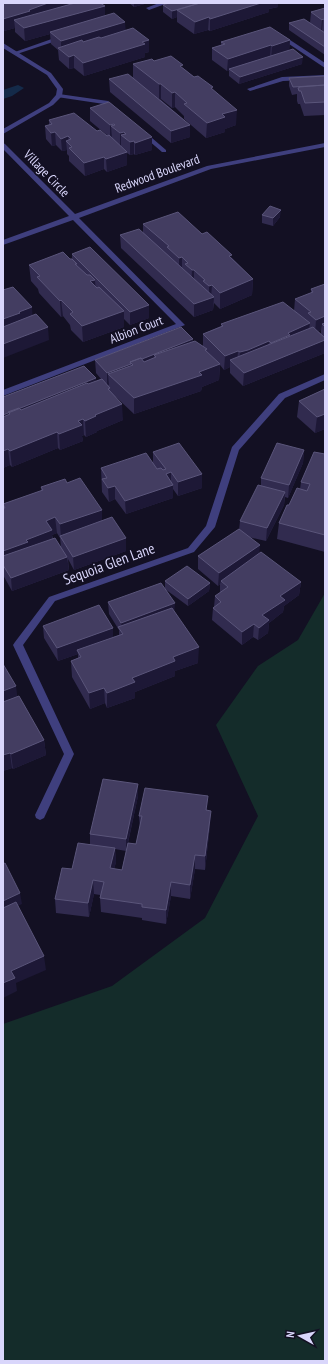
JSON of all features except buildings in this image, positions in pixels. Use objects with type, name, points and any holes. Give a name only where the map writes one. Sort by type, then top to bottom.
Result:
[{"type":"street","points":[[149,8],[165,3]]},
{"type":"street","points":[[15,53],[67,35]]},
{"type":"street","points":[[282,37],[325,66]]},
{"type":"street","points":[[3,45],[49,74],[60,89],[59,96],[51,104],[3,132]]},
{"type":"street","points":[[250,89],[282,79],[325,77]]},
{"type":"street","points":[[59,96],[106,102],[124,117]]},
{"type":"street","points":[[135,127],[164,151]]},
{"type":"street","name":"Redwood Boulevard","points":[[3,243],[209,167],[325,145]]},
{"type":"street","name":"Village Circle","points":[[4,146],[73,217]]},
{"type":"street","name":"Albion Court","points":[[3,393],[181,324],[73,217]]},
{"type":"street","name":"Sequoia Glen Lane","points":[[40,815],[70,754],[18,645],[52,599],[191,550],[210,527],[235,449],[282,396],[325,377]]},
{"type":"green space","points":[[325,593],[325,1361],[3,1361],[3,1024],[112,986],[205,918],[258,816],[216,725],[258,666],[298,640]]},
{"type":"water","points":[[18,85],[24,88],[12,96],[3,99],[3,90]]}]
